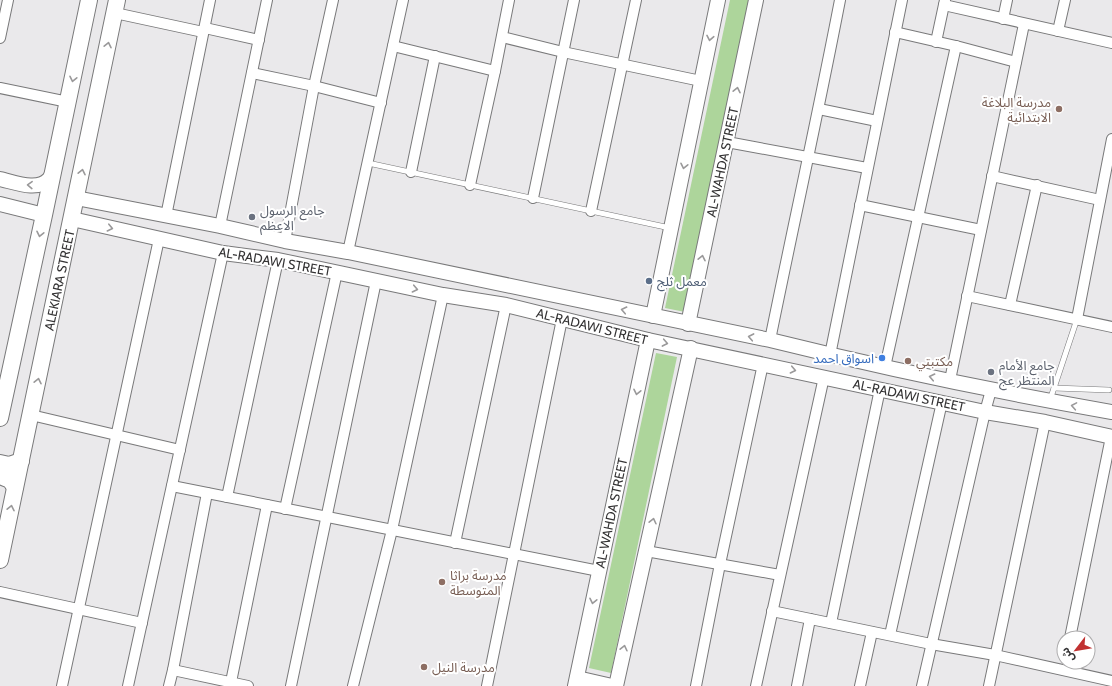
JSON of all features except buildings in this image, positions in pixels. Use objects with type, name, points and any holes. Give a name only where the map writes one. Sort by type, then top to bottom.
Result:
[{"type":"main road","points":[[0,418],[89,0]]},
{"type":"main road","name":"ALEKIARA STREET","points":[[0,560],[116,7]]},
{"type":"main road","points":[[0,462],[9,465],[21,461]]},
{"type":"main road","points":[[0,476],[10,480],[15,487]]},
{"type":"street","points":[[0,38],[8,0]]},
{"type":"street","points":[[166,216],[210,0]]},
{"type":"street","points":[[220,226],[268,0]]},
{"type":"street","points":[[285,241],[314,86],[333,0]]},
{"type":"street","points":[[348,252],[403,0]]},
{"type":"street","points":[[470,185],[509,0]]},
{"type":"street","points":[[533,198],[574,0]]},
{"type":"street","points":[[591,211],[636,0]]},
{"type":"street","points":[[653,316],[718,0]]},
{"type":"street","name":"AL-WAHDA STREET","points":[[688,324],[756,0]]},
{"type":"street","points":[[770,340],[807,157],[819,109],[840,0]]},
{"type":"street","points":[[830,355],[902,0]]},
{"type":"street","points":[[1003,19],[1007,0]]},
{"type":"street","points":[[1058,31],[1065,0]]},
{"type":"street","points":[[936,42],[945,2],[1003,19],[1112,43]]},
{"type":"street","points":[[116,7],[204,30],[259,40]]},
{"type":"street","points":[[950,380],[1024,24]]},
{"type":"street","points":[[895,32],[1016,62]]},
{"type":"street","points":[[502,37],[563,52],[701,81]]},
{"type":"street","points":[[393,46],[495,71]]},
{"type":"street","points":[[885,367],[956,46]]},
{"type":"street","points":[[412,172],[435,56]]},
{"type":"street","points":[[252,73],[314,86],[381,103]]},
{"type":"street","points":[[0,88],[68,102]]},
{"type":"street","points":[[819,109],[877,121]]},
{"type":"street","points":[[1077,319],[1100,200],[1109,171],[1112,139]]},
{"type":"street","points":[[726,142],[867,168]]},
{"type":"street","points":[[0,180],[34,185],[45,182],[50,178],[54,170]]},
{"type":"street","points":[[992,176],[1100,200]]},
{"type":"street","points":[[1010,305],[1037,185]]},
{"type":"street","name":"AL-RADAWI STREET","points":[[76,198],[220,226],[285,241],[348,252],[770,340],[830,355],[991,390],[1052,395],[1112,412]]},
{"type":"street","points":[[0,204],[44,215]]},
{"type":"street","points":[[860,205],[981,230]]},
{"type":"street","name":"AL-RADAWI STREET","points":[[72,219],[223,253],[278,260],[376,281],[506,305],[648,340],[984,412],[1045,422],[1112,437]]},
{"type":"street","points":[[62,686],[159,239]]},
{"type":"street","points":[[128,686],[223,253]]},
{"type":"street","points":[[227,497],[278,260]]},
{"type":"street","points":[[399,285],[403,264]]},
{"type":"street","points":[[285,508],[337,272]]},
{"type":"street","points":[[292,686],[376,281]]},
{"type":"street","points":[[353,686],[392,530],[443,294]]},
{"type":"street","points":[[967,296],[1112,327]]},
{"type":"street","points":[[455,542],[506,305]]},
{"type":"street","points":[[487,686],[562,319]]},
{"type":"street","name":"AL-WAHDA STREET","points":[[576,682],[648,340]]},
{"type":"street","points":[[616,686],[691,348]]},
{"type":"street","points":[[696,686],[720,564],[763,364]]},
{"type":"street","points":[[756,686],[824,377]]},
{"type":"street","points":[[831,623],[880,389]]},
{"type":"street","points":[[922,686],[984,412],[991,390]]},
{"type":"street","points":[[890,635],[942,402]]},
{"type":"street","points":[[31,415],[180,450]]},
{"type":"street","points":[[989,686],[1045,422]]},
{"type":"street","points":[[1072,630],[1112,437]]},
{"type":"street","points":[[172,486],[599,571]]},
{"type":"street","points":[[168,686],[173,670],[206,493]]},
{"type":"street","points":[[231,682],[267,505]]},
{"type":"street","points":[[646,551],[780,575]]},
{"type":"street","points":[[0,592],[142,623]]},
{"type":"street","points":[[772,611],[931,644],[995,656],[1056,665]]},
{"type":"street","points":[[797,686],[810,619]]},
{"type":"street","points":[[860,686],[872,632]]},
{"type":"street","points":[[173,670],[248,686]]},
{"type":"street","points":[[1077,670],[1112,681]]},
{"type":"street","points":[[576,682],[612,686]]},
{"type":"lane","points":[[368,163],[671,228]]},
{"type":"lane","points":[[1077,319],[1052,395],[1109,390]]},
{"type":"green space","points":[[730,0],[749,0],[685,312],[665,308]]},
{"type":"green space","points":[[656,353],[677,357],[611,673],[589,668]]},
{"type":"place","name":"مدرسة البلاغة الابتدائية","points":[[1059,109]]},
{"type":"place","name":"جامع الرسول الاعظم","points":[[252,217]]},
{"type":"place","name":"معمل ثلج","points":[[649,281]]},
{"type":"place","name":"اسواق احمد","points":[[882,358]]},
{"type":"place","name":"مكتبتي","points":[[908,361]]},
{"type":"place","name":"جامع الأمام المنتظر عج","points":[[991,372]]},
{"type":"place","name":"مدرسة براثا المتوسطة","points":[[442,582]]},
{"type":"place","name":"مدرسة النيل","points":[[424,667]]}]
